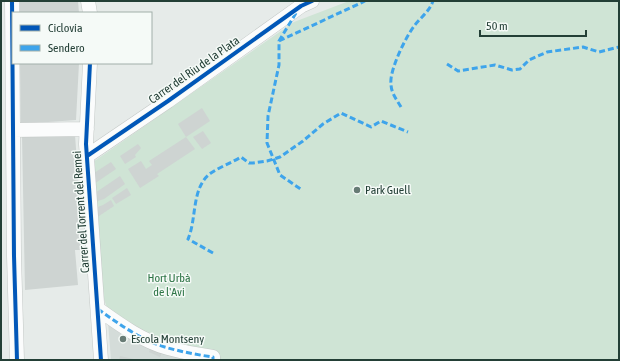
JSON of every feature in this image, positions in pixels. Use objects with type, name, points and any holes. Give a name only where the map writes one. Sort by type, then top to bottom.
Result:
[{"type":"street","points":[[12,1],[12,12]]},
{"type":"street","points":[[88,1],[90,12]]},
{"type":"street","name":"Carrer del Riu de la Plata","points":[[87,156],[180,92],[304,2]]},
{"type":"street","points":[[12,64],[14,256],[17,360]]},
{"type":"street","name":"Carrer del Torrent del Remei","points":[[90,64],[87,156],[101,360]]},
{"type":"street","points":[[13,130],[87,128]]},
{"type":"street","points":[[98,309],[121,325],[150,341],[167,348],[213,357],[213,360]]},
{"type":"shaded area","name":"Escola Montseny","points":[[108,322],[197,360],[111,360]]},
{"type":"green space","name":"Park Guell","points":[[349,1],[619,1],[619,360],[205,360],[205,353],[136,329],[107,308],[102,293],[93,162],[294,22]]},
{"type":"building","points":[[20,1],[78,1],[79,12],[20,12]]},
{"type":"building","points":[[20,64],[79,64],[76,120],[21,124]]},
{"type":"building","points":[[202,108],[210,121],[186,137],[178,124]]},
{"type":"building","points":[[203,131],[211,143],[202,149],[193,137]]},
{"type":"building","points":[[75,135],[81,216],[78,216],[82,250],[75,250],[78,285],[25,290],[22,136]]},
{"type":"building","points":[[186,137],[195,149],[157,174],[159,176],[140,188],[128,169],[141,161],[146,169],[152,165],[149,161]]},
{"type":"building","points":[[138,144],[141,148],[135,155],[136,157],[125,164],[120,156]]},
{"type":"building","points":[[111,162],[116,169],[94,184],[94,173]]},
{"type":"building","points":[[120,176],[125,184],[104,199],[95,202],[95,193]]},
{"type":"building","points":[[127,188],[131,195],[116,204],[112,198]]},
{"type":"building","points":[[111,200],[114,206],[96,218],[95,208]]},
{"type":"building","points":[[151,347],[163,351],[160,357],[149,352]]},
{"type":"building","points":[[120,356],[134,359],[134,360],[119,360]]},
{"type":"marked path","points":[[279,41],[365,1]]},
{"type":"marked path","points":[[401,107],[394,96],[391,87],[391,78],[395,63],[407,37],[433,1]]},
{"type":"marked path","points":[[296,13],[279,41],[279,65],[268,116],[267,143],[280,175],[302,190]]},
{"type":"marked path","points":[[447,64],[458,71],[495,65],[512,70],[520,69],[529,60],[547,52],[583,47],[599,52],[619,47]]},
{"type":"marked path","points":[[213,253],[188,239],[200,186],[214,171],[241,157],[249,163],[267,161],[280,157],[303,141],[323,124],[341,113],[371,127],[381,121],[408,132]]},
{"type":"marked path","points":[[98,309],[131,332],[158,345],[213,357],[213,360]]},
{"type":"cycle path","points":[[12,1],[12,12]]},
{"type":"cycle path","points":[[87,156],[168,101],[301,6],[312,1]]},
{"type":"cycle path","points":[[12,64],[14,256],[17,360]]},
{"type":"cycle path","points":[[90,64],[86,144],[101,360]]},
{"type":"place","name":"Park Guell","points":[[357,190]]},
{"type":"place","name":"Escola Montseny","points":[[123,339]]},
{"type":"park label","name":"Hort Urbà de l'Avi","points":[[169,285]]}]
